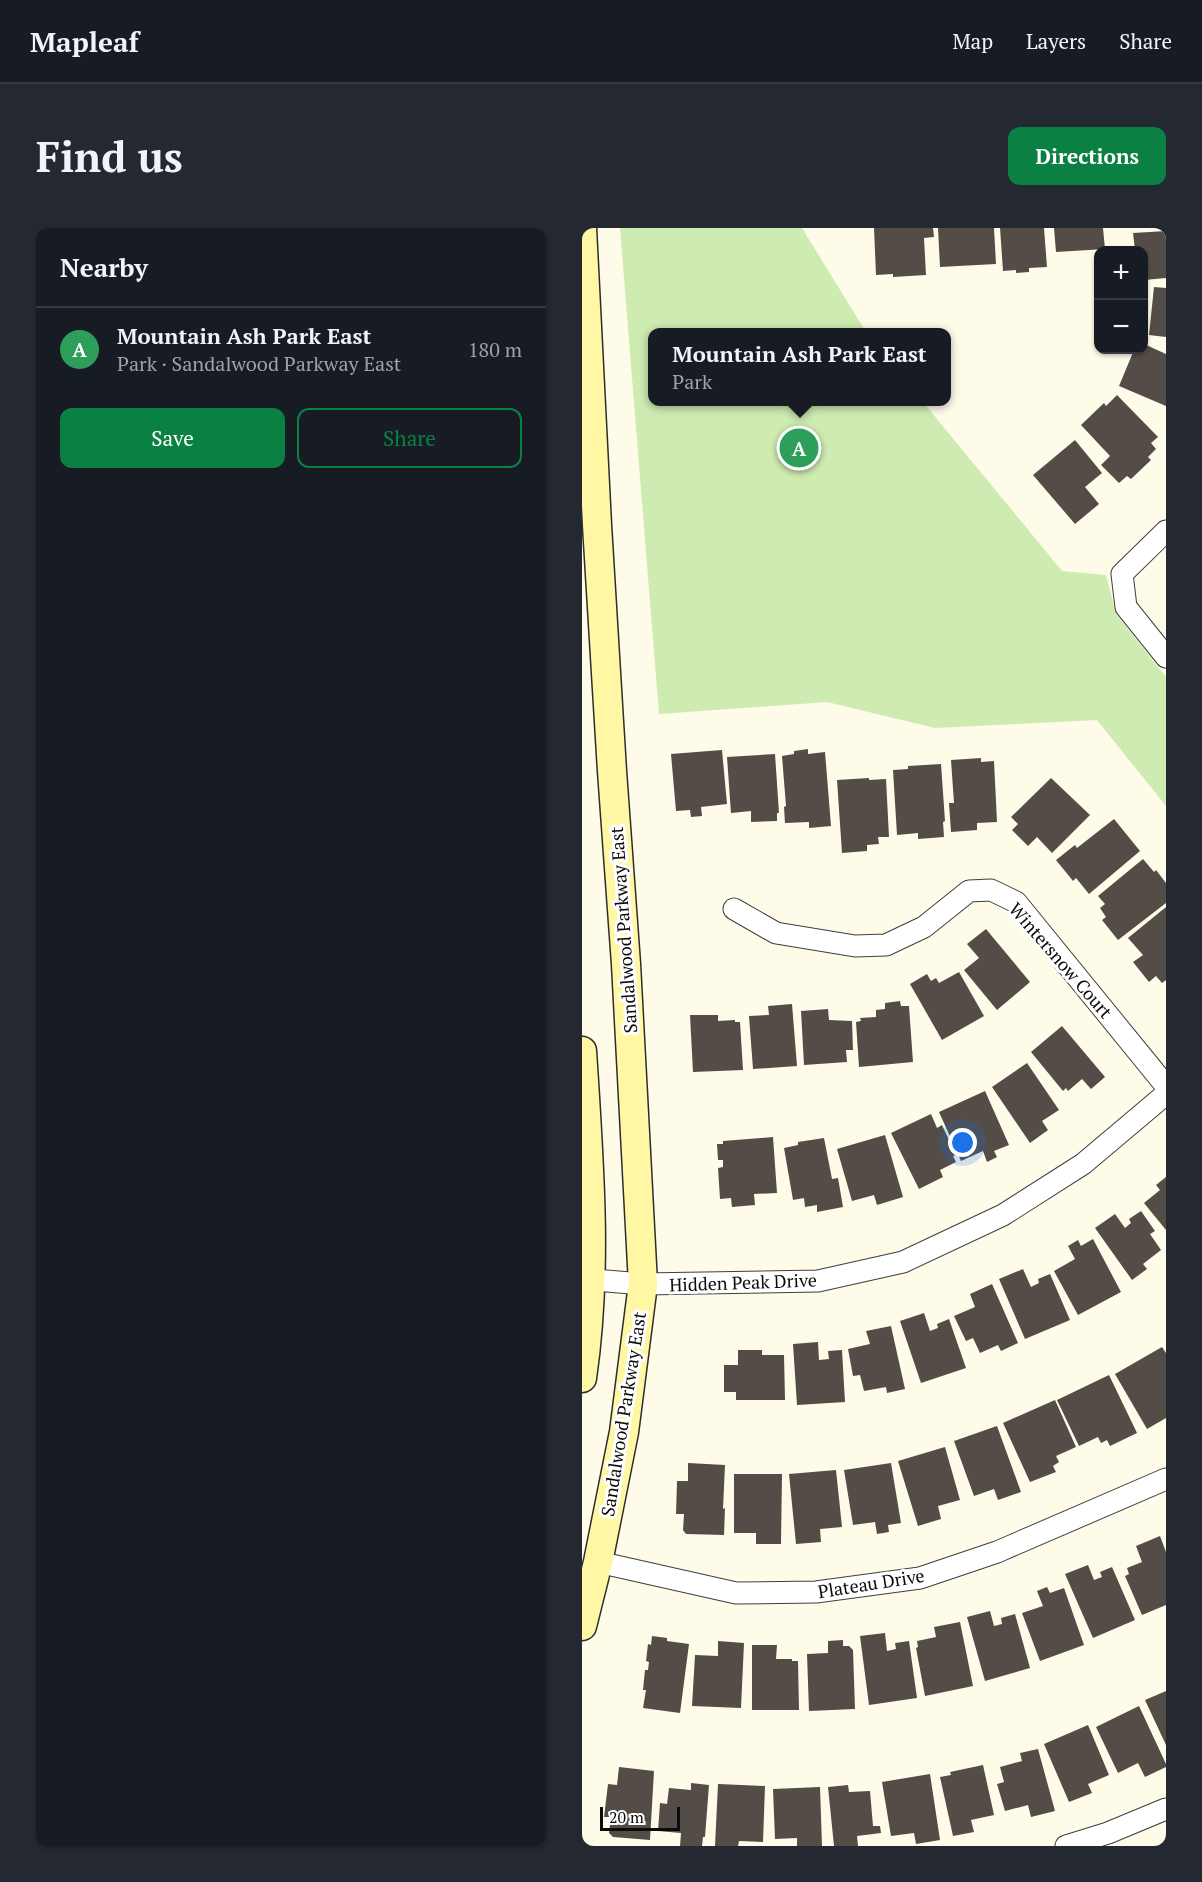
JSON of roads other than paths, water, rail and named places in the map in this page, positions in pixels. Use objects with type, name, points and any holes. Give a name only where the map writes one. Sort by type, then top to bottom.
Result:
[{"type":"main road","name":"Sandalwood Parkway East","points":[[582,228],[597,525],[627,976],[643,1284],[624,1432],[598,1562],[582,1626]]},
{"type":"main road","points":[[582,1051],[592,1229],[587,1279],[586,1349],[582,1378]]},
{"type":"street","points":[[1166,531],[1122,574],[1126,607],[1166,657]]},
{"type":"street","name":"Wintersnow Court","points":[[734,909],[776,933],[855,946],[886,945],[924,927],[969,891],[991,890],[1016,902],[1166,1086]]},
{"type":"street","name":"Hidden Peak Drive","points":[[587,1279],[643,1284],[818,1281],[903,1262],[1003,1215],[1073,1170],[1166,1094]]},
{"type":"street","name":"Plateau Drive","points":[[598,1562],[736,1593],[816,1592],[920,1578],[997,1552],[1166,1479]]},
{"type":"street","points":[[1066,1846],[1108,1833],[1166,1809]]},
{"type":"place","name":"Mountain Ash Park East","points":[[799,448]]}]
